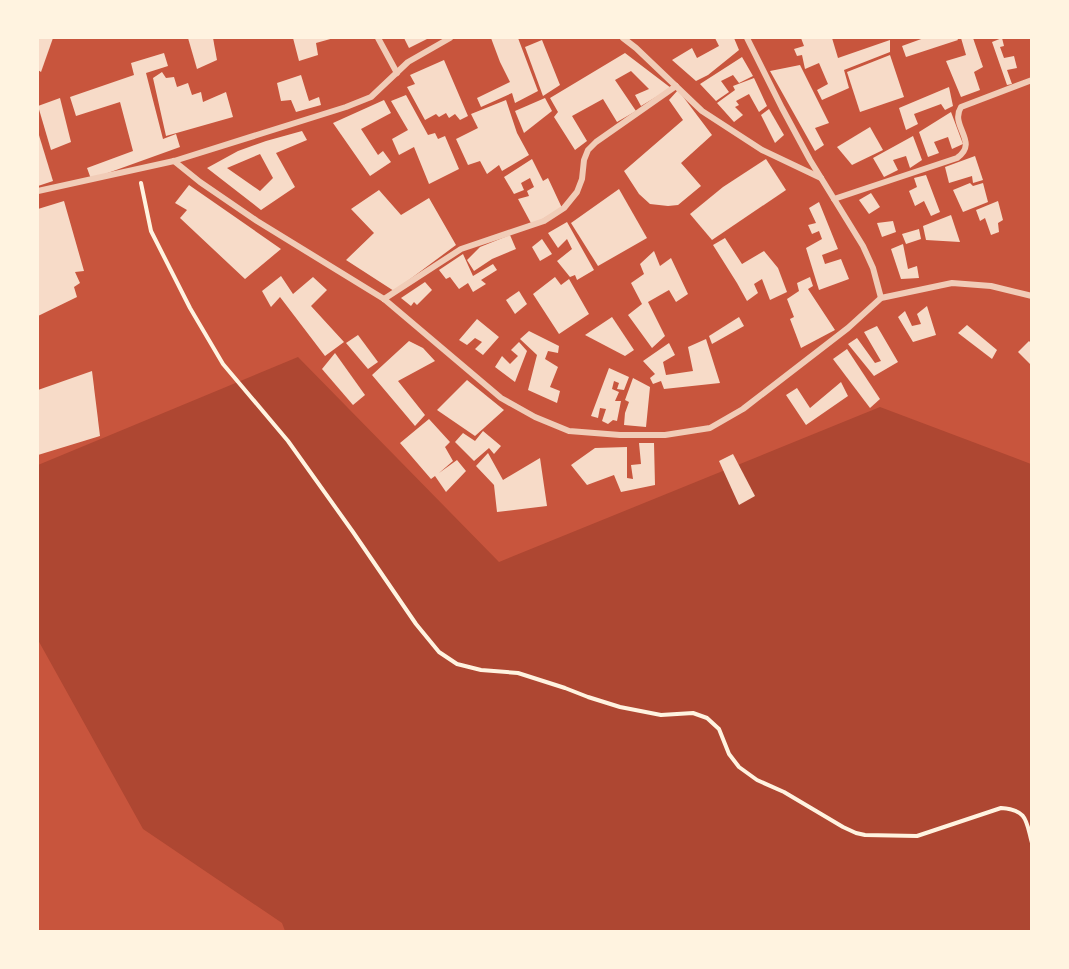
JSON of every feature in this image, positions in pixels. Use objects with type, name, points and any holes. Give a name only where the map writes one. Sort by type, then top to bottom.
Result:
[{"type":"street","points":[[378,38],[397,73]]},
{"type":"street","points":[[38,191],[174,161],[346,107],[371,97],[408,62],[450,38]]},
{"type":"street","points":[[622,38],[636,48],[702,111],[762,150],[822,178]]},
{"type":"street","points":[[747,38],[782,108],[863,246],[873,268],[881,298]]},
{"type":"street","points":[[834,199],[957,158],[967,147],[958,120],[961,106],[1032,80]]},
{"type":"street","points":[[384,298],[461,249],[544,221],[564,208],[577,192],[582,179],[584,160],[588,150],[596,141],[676,86]]},
{"type":"street","points":[[174,161],[257,221],[384,298],[501,398],[535,417],[569,431],[620,435],[665,435],[710,428],[743,409],[848,327],[881,298],[952,283],[991,286],[1032,296]]},
{"type":"path","points":[[138,168],[152,231],[190,308],[223,364],[288,441],[416,624],[439,652],[458,664],[482,670],[518,673],[620,707],[661,715],[693,713],[707,718],[719,729],[729,754],[739,767],[757,780],[784,792],[856,833],[917,836],[1001,808],[1020,812],[1027,820],[1032,843]]},
{"type":"shaded area","points":[[298,357],[499,562],[880,407],[1031,464],[1031,931],[285,931],[282,923],[143,829],[38,640],[38,465]]},
{"type":"building","points":[[38,38],[53,38],[41,72],[38,70]]},
{"type":"building","points":[[188,38],[213,38],[217,60],[197,69]]},
{"type":"building","points":[[293,38],[334,38],[316,43],[318,55],[299,61]]},
{"type":"building","points":[[404,38],[429,38],[409,48]]},
{"type":"building","points":[[491,38],[518,38],[538,91],[515,103],[512,93],[481,107],[477,98],[510,82]]},
{"type":"building","points":[[715,38],[734,38],[739,50],[708,75],[696,81],[672,60],[692,48],[697,58],[719,46]]},
{"type":"building","points":[[801,38],[832,38],[838,58],[890,40],[890,52],[844,70],[849,88],[822,100],[817,90],[828,84],[819,63],[805,69],[802,55],[797,56],[794,49],[804,46]]},
{"type":"building","points":[[924,38],[957,38],[958,40],[906,57],[902,46]]},
{"type":"building","points":[[961,38],[973,38],[983,67],[974,72],[980,90],[961,97],[946,61],[966,55]]},
{"type":"building","points":[[1002,38],[1004,46],[1000,47],[1004,58],[1014,56],[1017,68],[1007,70],[1012,84],[1007,85],[992,42]]},
{"type":"building","points":[[542,40],[560,85],[543,96],[525,47]]},
{"type":"building","points":[[164,53],[168,66],[146,73],[163,139],[176,134],[180,147],[91,179],[87,168],[133,151],[120,102],[76,116],[70,97],[134,75],[131,63]]},
{"type":"building","points":[[625,53],[671,88],[641,106],[635,95],[649,89],[631,71],[615,80],[636,111],[617,122],[603,99],[572,116],[587,141],[575,150],[554,117],[558,112],[550,98]]},
{"type":"building","points":[[890,55],[904,97],[860,112],[847,72]]},
{"type":"building","points":[[742,57],[753,76],[739,83],[733,75],[721,81],[729,92],[716,101],[700,84]]},
{"type":"building","points":[[444,60],[468,116],[460,120],[455,114],[449,118],[446,113],[439,117],[436,114],[425,120],[407,87],[415,84],[410,75]]},
{"type":"building","points":[[800,65],[829,123],[815,128],[824,145],[815,151],[770,71]]},
{"type":"building","points":[[162,72],[166,78],[174,77],[177,87],[188,83],[192,95],[201,92],[203,102],[226,92],[233,117],[166,136],[153,78]]},
{"type":"building","points":[[301,75],[309,101],[319,97],[321,105],[296,112],[291,100],[281,101],[277,83]]},
{"type":"building","points":[[754,78],[767,106],[759,112],[749,94],[736,101],[739,105],[735,107],[743,115],[734,122],[717,103],[735,90],[733,86]]},
{"type":"building","points":[[949,87],[953,106],[945,110],[941,104],[914,114],[918,124],[906,130],[899,108]]},
{"type":"building","points":[[678,90],[712,135],[681,163],[701,186],[678,205],[650,204],[639,194],[624,171],[683,120],[669,100]]},
{"type":"building","points":[[406,95],[428,135],[435,133],[438,139],[445,136],[459,169],[429,184],[414,147],[399,155],[392,139],[408,130],[391,101]]},
{"type":"building","points":[[60,98],[71,142],[51,150],[38,106]]},
{"type":"building","points":[[545,98],[552,111],[524,133],[515,111]]},
{"type":"building","points":[[384,100],[391,113],[361,129],[378,155],[383,151],[391,162],[370,176],[333,123]]},
{"type":"building","points":[[506,100],[517,133],[529,155],[502,171],[499,165],[487,174],[480,161],[468,165],[456,139],[478,128],[471,114]]},
{"type":"building","points":[[769,109],[784,135],[775,143],[761,115]]},
{"type":"building","points":[[951,112],[963,144],[952,149],[948,137],[934,142],[939,153],[928,157],[919,132]]},
{"type":"building","points":[[870,127],[883,150],[852,165],[837,147]]},
{"type":"building","points":[[302,131],[307,140],[276,153],[295,187],[261,210],[207,168],[238,151]],"holes":[[[260,154],[273,178],[260,191],[227,168]]]},
{"type":"building","points":[[38,132],[53,181],[38,186]]},
{"type":"building","points":[[913,136],[922,160],[910,168],[906,156],[893,160],[898,170],[884,177],[873,158]]},
{"type":"building","points":[[975,156],[983,180],[973,183],[972,176],[949,183],[945,167]]},
{"type":"building","points":[[532,159],[543,181],[548,178],[562,208],[532,225],[518,199],[529,196],[527,191],[534,187],[530,178],[521,183],[524,190],[514,194],[504,177]]},
{"type":"building","points":[[766,159],[786,190],[712,240],[690,214],[723,187]]},
{"type":"building","points":[[926,175],[940,212],[931,216],[924,201],[915,206],[909,191],[917,187],[914,178]]},
{"type":"building","points":[[970,183],[973,186],[983,183],[988,202],[963,212],[953,190]]},
{"type":"building","points":[[189,185],[281,249],[245,279],[180,218],[187,210],[175,203]]},
{"type":"building","points":[[619,189],[647,238],[598,266],[571,223]]},
{"type":"building","points":[[379,190],[401,215],[429,198],[456,245],[394,291],[346,260],[374,233],[351,209]]},
{"type":"building","points":[[871,193],[880,207],[869,214],[859,200]]},
{"type":"building","points":[[64,201],[84,271],[75,272],[80,283],[74,287],[77,297],[38,316],[38,209]]},
{"type":"building","points":[[998,201],[1003,220],[998,223],[999,232],[991,235],[985,218],[980,221],[976,210]]},
{"type":"building","points":[[819,202],[838,249],[822,255],[825,264],[841,259],[849,279],[819,290],[806,248],[822,239],[819,231],[812,234],[808,225],[816,223],[809,208]]},
{"type":"building","points":[[951,215],[960,242],[926,240],[923,226]]},
{"type":"building","points":[[893,221],[896,232],[882,237],[877,223]]},
{"type":"building","points":[[567,222],[594,270],[577,280],[575,275],[570,277],[557,261],[572,249],[567,239],[558,248],[548,233]]},
{"type":"building","points":[[919,229],[921,239],[906,244],[902,234]]},
{"type":"building","points":[[510,235],[516,249],[492,259],[474,271],[467,260],[480,247]]},
{"type":"building","points":[[725,238],[742,264],[764,251],[778,268],[787,292],[770,300],[762,279],[754,284],[758,293],[747,301],[713,245]]},
{"type":"building","points":[[542,239],[552,254],[540,261],[532,247]]},
{"type":"building","points":[[903,244],[908,269],[917,266],[919,278],[901,279],[891,249]]},
{"type":"building","points":[[654,251],[660,266],[671,258],[688,294],[676,302],[669,290],[648,302],[665,336],[652,348],[628,315],[642,304],[631,283],[644,274],[640,264]]},
{"type":"building","points":[[463,254],[473,276],[493,264],[497,270],[481,280],[486,284],[473,292],[468,283],[459,289],[450,277],[446,279],[439,270]]},
{"type":"building","points":[[281,276],[293,294],[313,277],[327,290],[311,306],[344,342],[325,356],[280,297],[271,307],[262,291]]},
{"type":"building","points":[[555,277],[561,285],[569,279],[589,314],[559,334],[533,294]]},
{"type":"building","points":[[810,277],[813,286],[808,289],[835,330],[801,348],[790,319],[794,317],[787,299],[799,291],[797,283]]},
{"type":"building","points":[[425,282],[432,290],[417,305],[414,302],[411,306],[401,298]]},
{"type":"building","points":[[519,291],[527,304],[515,314],[506,300]]},
{"type":"building","points":[[927,306],[936,335],[913,342],[898,317],[905,311],[912,326],[921,324],[917,314]]},
{"type":"building","points":[[612,317],[634,350],[625,356],[585,335]]},
{"type":"building","points":[[739,317],[744,326],[712,344],[709,336]]},
{"type":"building","points":[[477,319],[499,337],[483,355],[475,349],[482,342],[475,338],[467,345],[459,340]]},
{"type":"building","points":[[967,325],[997,350],[992,359],[958,333]]},
{"type":"building","points":[[877,326],[898,362],[874,376],[848,344],[857,338],[875,363],[881,361],[864,332]]},
{"type":"building","points":[[529,331],[559,346],[558,353],[548,351],[545,359],[558,367],[550,387],[560,391],[557,403],[528,390],[537,355],[520,339]]},
{"type":"building","points":[[358,335],[378,362],[368,369],[346,343]]},
{"type":"building","points":[[706,339],[720,383],[664,389],[661,381],[653,384],[650,378],[655,374],[643,361],[669,343],[675,355],[663,362],[666,375],[693,371],[688,347]]},
{"type":"building","points":[[409,341],[423,348],[435,361],[398,381],[425,415],[415,426],[372,375]]},
{"type":"building","points":[[1029,341],[1032,344],[1032,366],[1018,352]]},
{"type":"building","points":[[519,342],[527,351],[515,382],[495,367],[502,356],[510,364],[518,356],[511,350]]},
{"type":"building","points":[[847,349],[880,399],[870,408],[833,359]]},
{"type":"building","points":[[335,353],[365,395],[353,405],[322,369]]},
{"type":"building","points":[[609,368],[629,377],[624,390],[617,389],[619,383],[614,381],[612,389],[619,392],[615,401],[621,401],[617,421],[613,420],[608,424],[602,421],[606,409],[600,408],[598,418],[591,416]]},
{"type":"building","points":[[92,371],[100,436],[38,455],[38,390]]},
{"type":"building","points":[[633,378],[650,387],[646,427],[624,425],[629,402],[625,400]]},
{"type":"building","points":[[467,380],[504,410],[475,436],[437,410]]},
{"type":"building","points":[[841,382],[848,396],[806,425],[786,395],[797,388],[810,408]]},
{"type":"building","points":[[429,419],[450,442],[445,447],[453,461],[439,473],[457,460],[466,471],[446,492],[435,476],[431,479],[400,443]]},
{"type":"building","points":[[483,431],[501,446],[494,454],[489,448],[474,461],[455,442],[463,433],[475,441]]},
{"type":"building","points":[[639,443],[654,443],[655,485],[621,492],[614,475],[587,485],[571,465],[595,448],[627,447],[627,478],[633,479],[631,465],[641,464]]},
{"type":"building","points":[[488,453],[503,480],[540,458],[547,506],[497,512],[494,485],[476,466]]},
{"type":"building","points":[[733,454],[755,496],[739,505],[719,461]]}]
